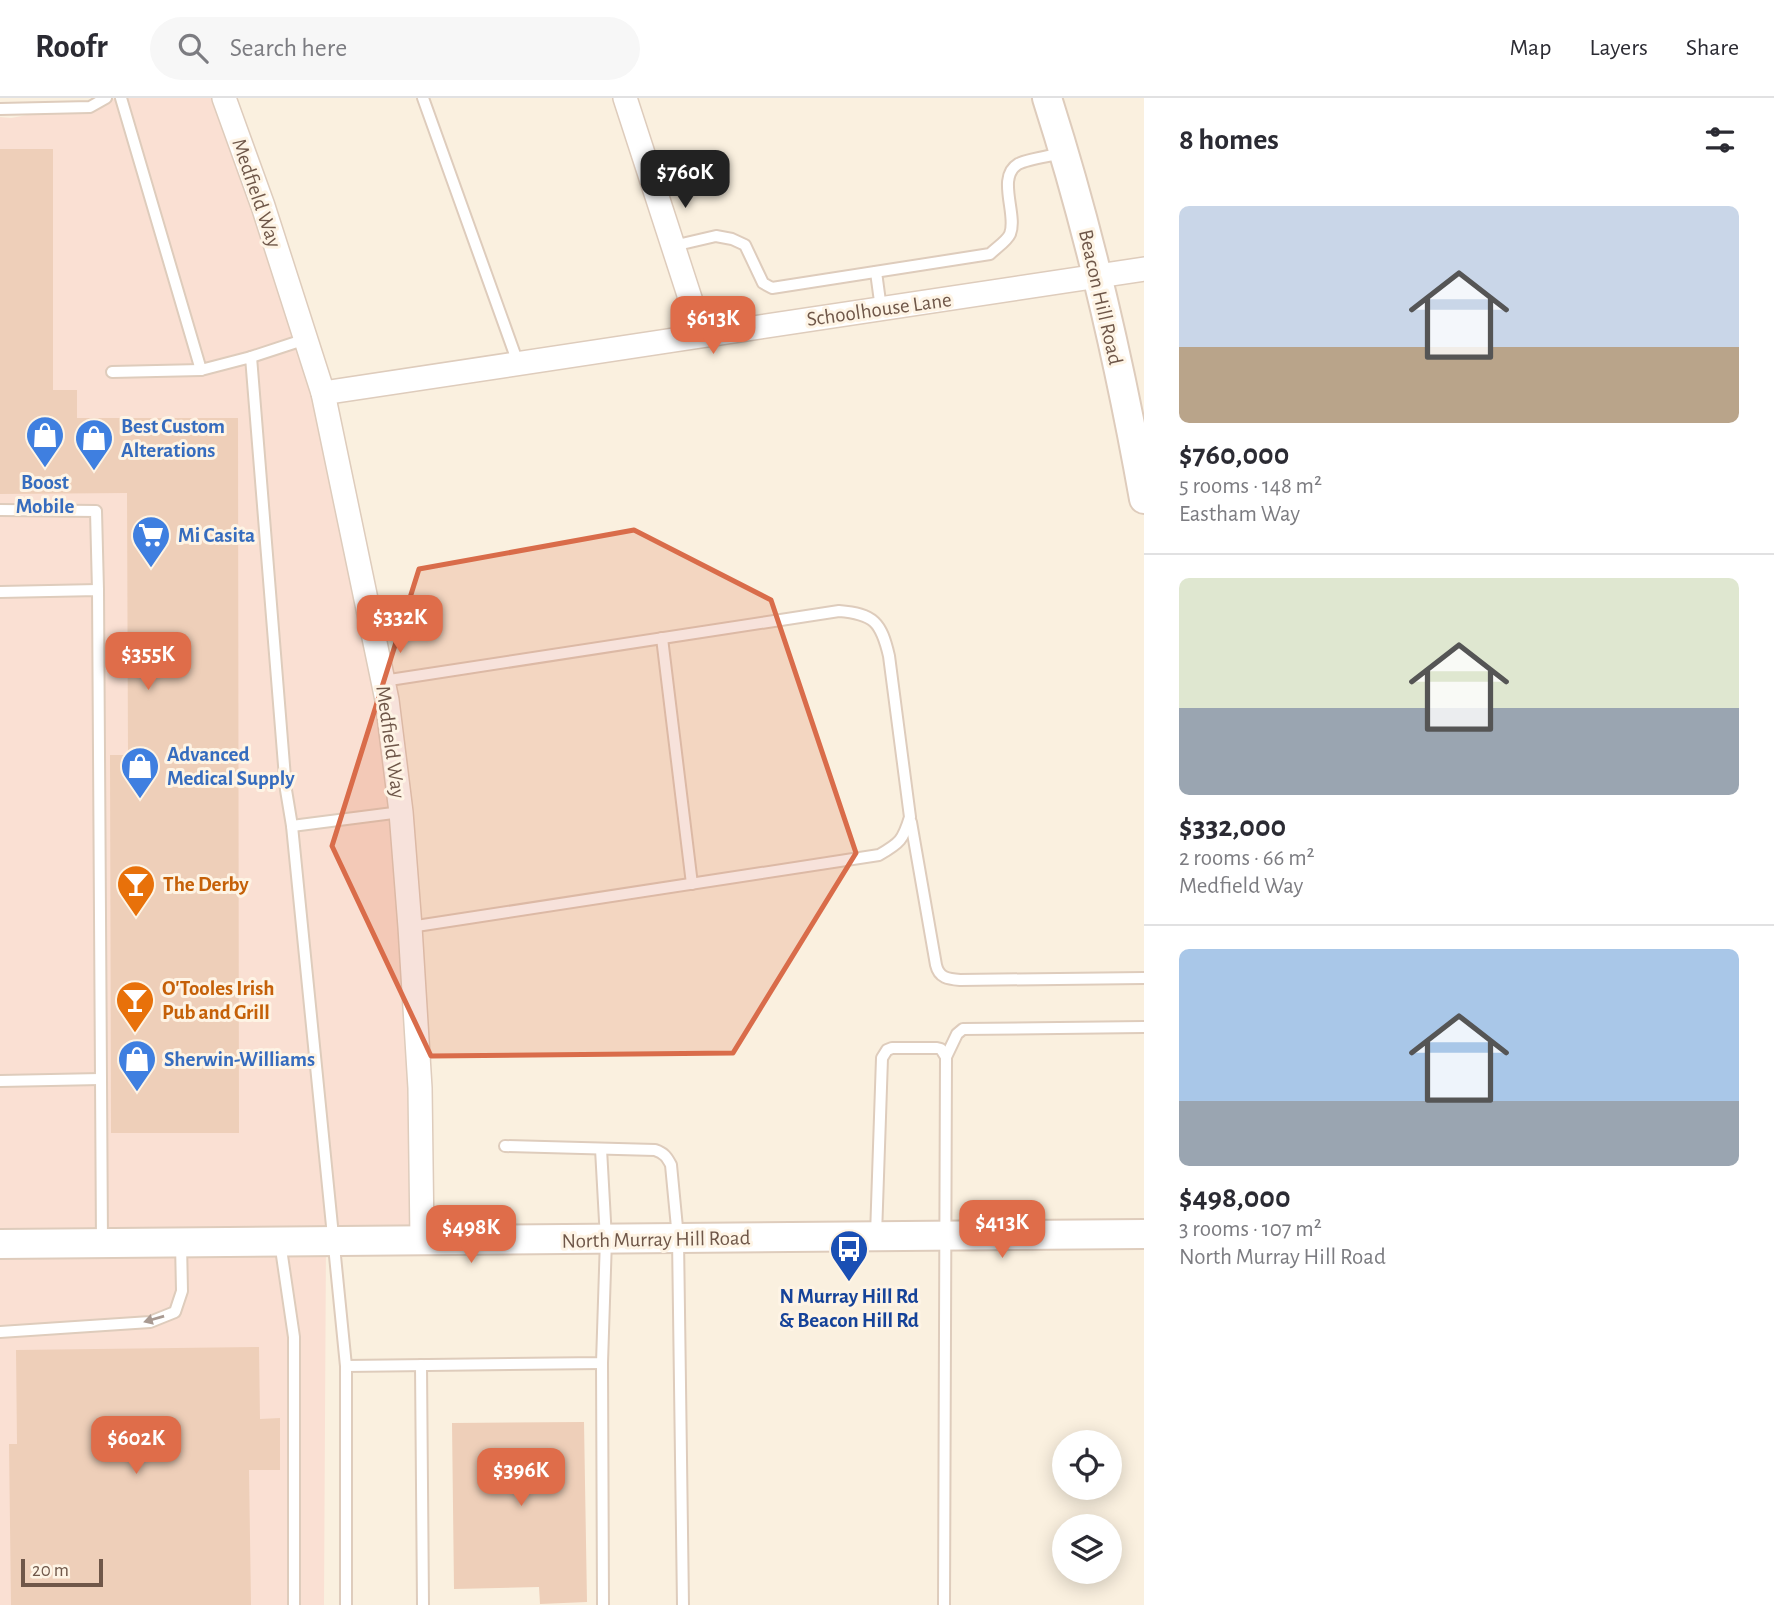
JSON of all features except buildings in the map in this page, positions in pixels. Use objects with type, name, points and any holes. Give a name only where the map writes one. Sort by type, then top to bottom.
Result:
[{"type":"street","name":"Medfield Way","points":[[223,98],[263,206],[323,393],[383,681],[401,813],[411,928],[420,1088],[422,1240]]},
{"type":"street","points":[[625,98],[702,335]]},
{"type":"street","name":"Beacon Hill Road","points":[[1047,98],[1065,152],[1097,276],[1144,499]]},
{"type":"street","name":"Schoolhouse Lane","points":[[323,393],[1144,270]]},
{"type":"street","name":"North Murray Hill Road","points":[[0,1244],[1144,1234]]},
{"type":"lane","points":[[0,109],[90,107],[106,98]]},
{"type":"lane","points":[[121,98],[201,370]]},
{"type":"lane","points":[[423,98],[518,363]]},
{"type":"lane","points":[[673,246],[716,236],[745,244],[763,283],[772,288],[990,254],[1010,234],[1009,175],[1017,165],[1065,152]]},
{"type":"lane","points":[[876,272],[881,309]]},
{"type":"lane","points":[[111,372],[201,370],[251,357],[306,338]]},
{"type":"lane","points":[[251,357],[286,790],[292,826],[346,1366],[346,1605]]},
{"type":"lane","points":[[0,510],[96,511],[102,1243]]},
{"type":"lane","points":[[0,592],[98,590]]},
{"type":"lane","points":[[383,681],[839,611],[857,613],[874,620],[884,635],[889,656],[910,817],[937,972],[942,977],[960,980],[1144,978]]},
{"type":"lane","points":[[662,638],[692,884]]},
{"type":"lane","points":[[292,826],[401,813]]},
{"type":"lane","points":[[411,928],[879,855],[905,835],[910,817]]},
{"type":"lane","points":[[944,1605],[946,1057],[957,1034],[963,1029],[1144,1027]]},
{"type":"lane","points":[[876,1237],[882,1059],[887,1050],[920,1047],[941,1049],[946,1057]]},
{"type":"lane","points":[[0,1081],[101,1079]]},
{"type":"lane","points":[[505,1146],[655,1150],[663,1152],[668,1158],[678,1238],[682,1605]]},
{"type":"lane","points":[[601,1149],[606,1239],[603,1605]]},
{"type":"lane","points":[[0,1332],[150,1322],[175,1312],[182,1291],[181,1242]]},
{"type":"lane","points":[[280,1242],[294,1337],[295,1605]]},
{"type":"lane","points":[[346,1366],[603,1363]]},
{"type":"lane","points":[[421,1365],[424,1605]]},
{"type":"highlighted area","points":[[634,530],[771,600],[856,853],[733,1053],[431,1056],[332,846],[419,569]]},
{"type":"shaded area","points":[[118,98],[224,98],[323,393],[387,700],[422,1240],[326,1242],[324,1605],[0,1605],[0,117],[11,118]]},
{"type":"place","name":"Boost Mobile","points":[[45,469]]},
{"type":"place","name":"Best Custom Alterations","points":[[94,472]]},
{"type":"place","name":"Mi Casita","points":[[151,569]]},
{"type":"place","name":"Advanced Medical Supply","points":[[140,800]]},
{"type":"place","name":"The Derby","points":[[136,918]]},
{"type":"place","name":"O'Tooles Irish Pub and Grill","points":[[135,1034]]},
{"type":"place","name":"Sherwin-Williams","points":[[137,1093]]},
{"type":"place","name":"N Murray Hill Rd & Beacon Hill Rd","points":[[849,1283]]}]
